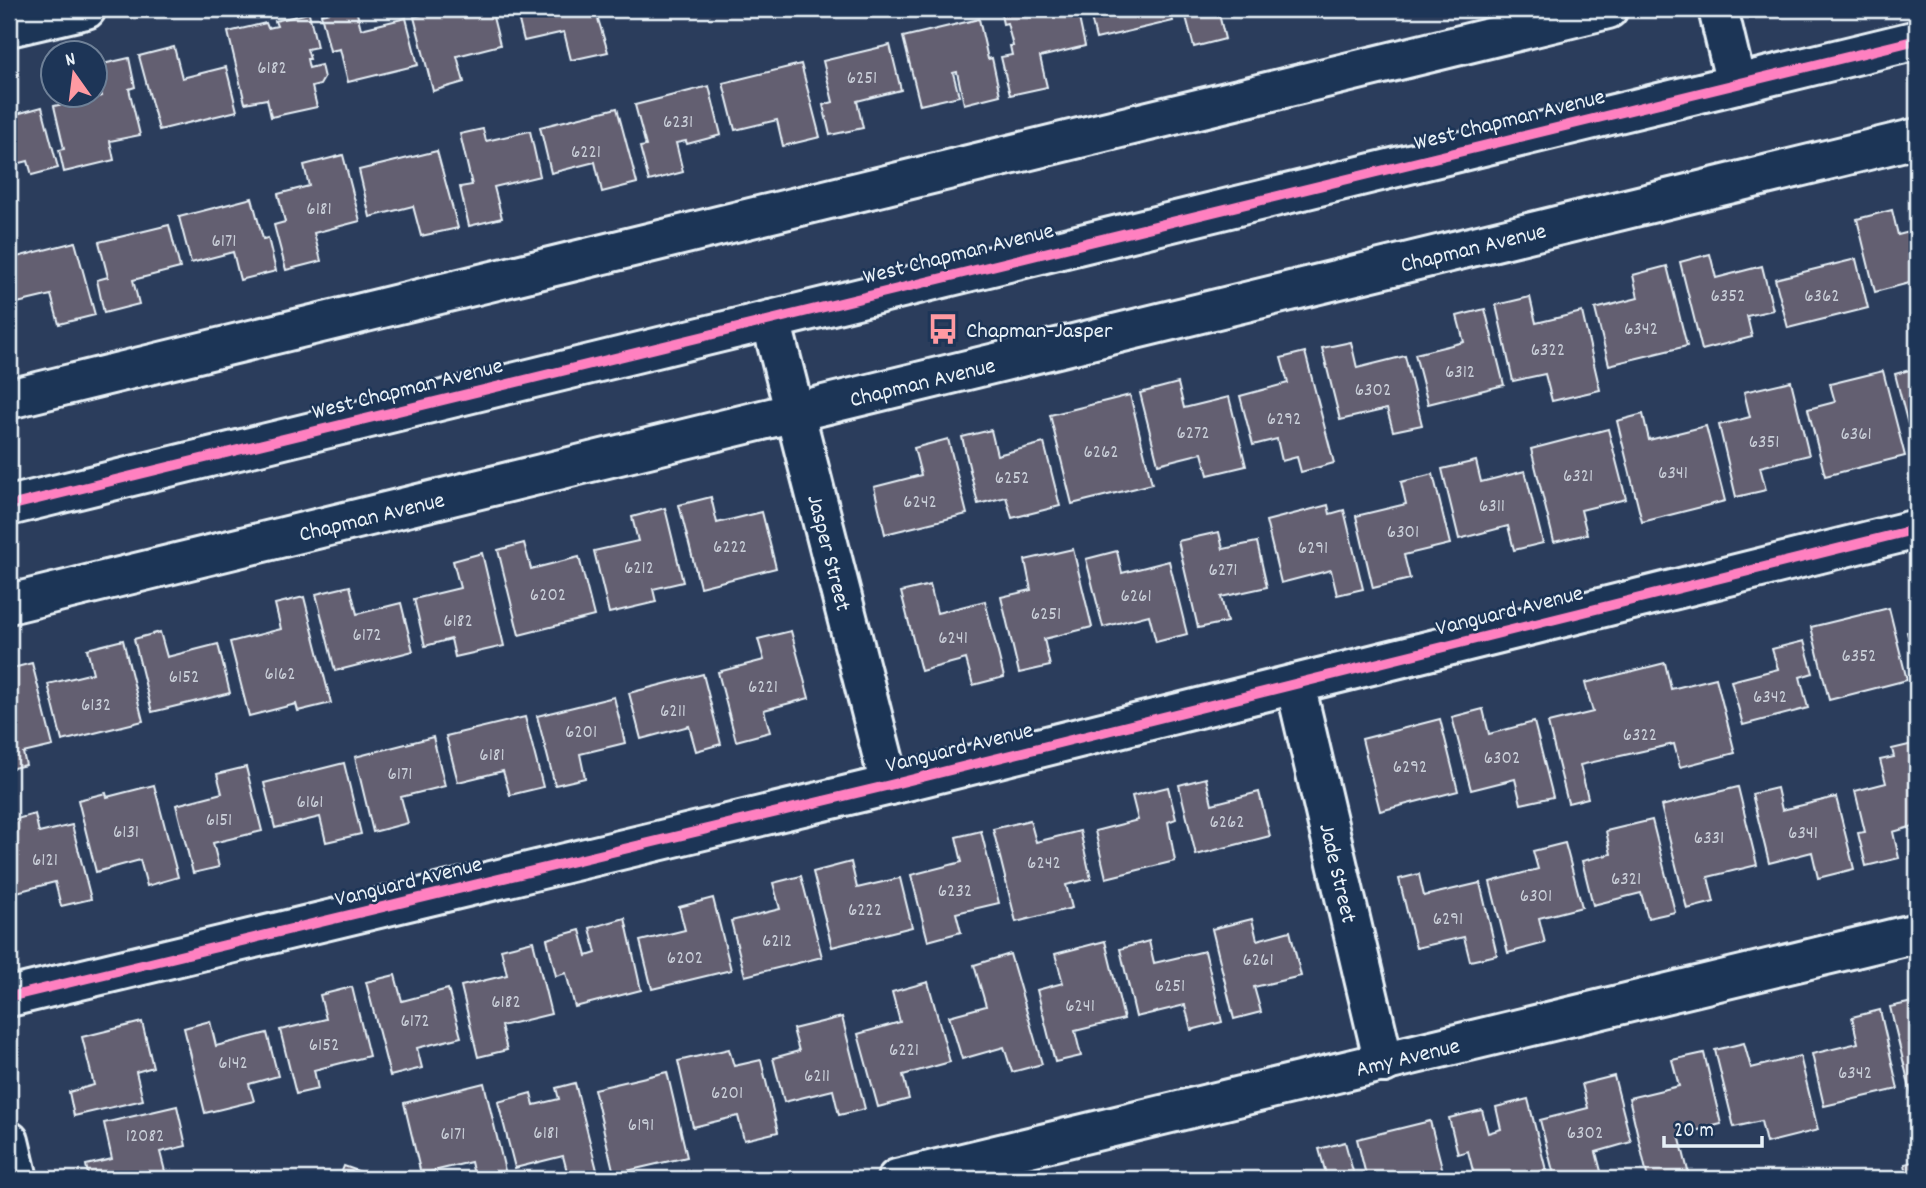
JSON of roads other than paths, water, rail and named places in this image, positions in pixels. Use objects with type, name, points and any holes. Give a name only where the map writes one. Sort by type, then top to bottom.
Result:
[{"type":"street","points":[[9,27],[86,9]]},
{"type":"street","points":[[9,399],[1608,9]]},
{"type":"street","points":[[1718,9],[1736,84]]},
{"type":"street","name":"West Chapman Avenue","points":[[9,506],[1917,40]]},
{"type":"street","name":"Chapman Avenue","points":[[9,604],[1917,138]]},
{"type":"street","name":"Jasper Street","points":[[771,320],[890,785]]},
{"type":"street","name":"Vanguard Avenue","points":[[9,997],[890,785],[1917,530]]},
{"type":"street","name":"Jade Street","points":[[1295,684],[1384,1063]]},
{"type":"street","name":"Amy Avenue","points":[[897,1179],[1917,933]]},
{"type":"street","points":[[9,1141],[18,1179]]},
{"type":"place","name":"Chapman-Jasper","points":[[943,329]]}]
